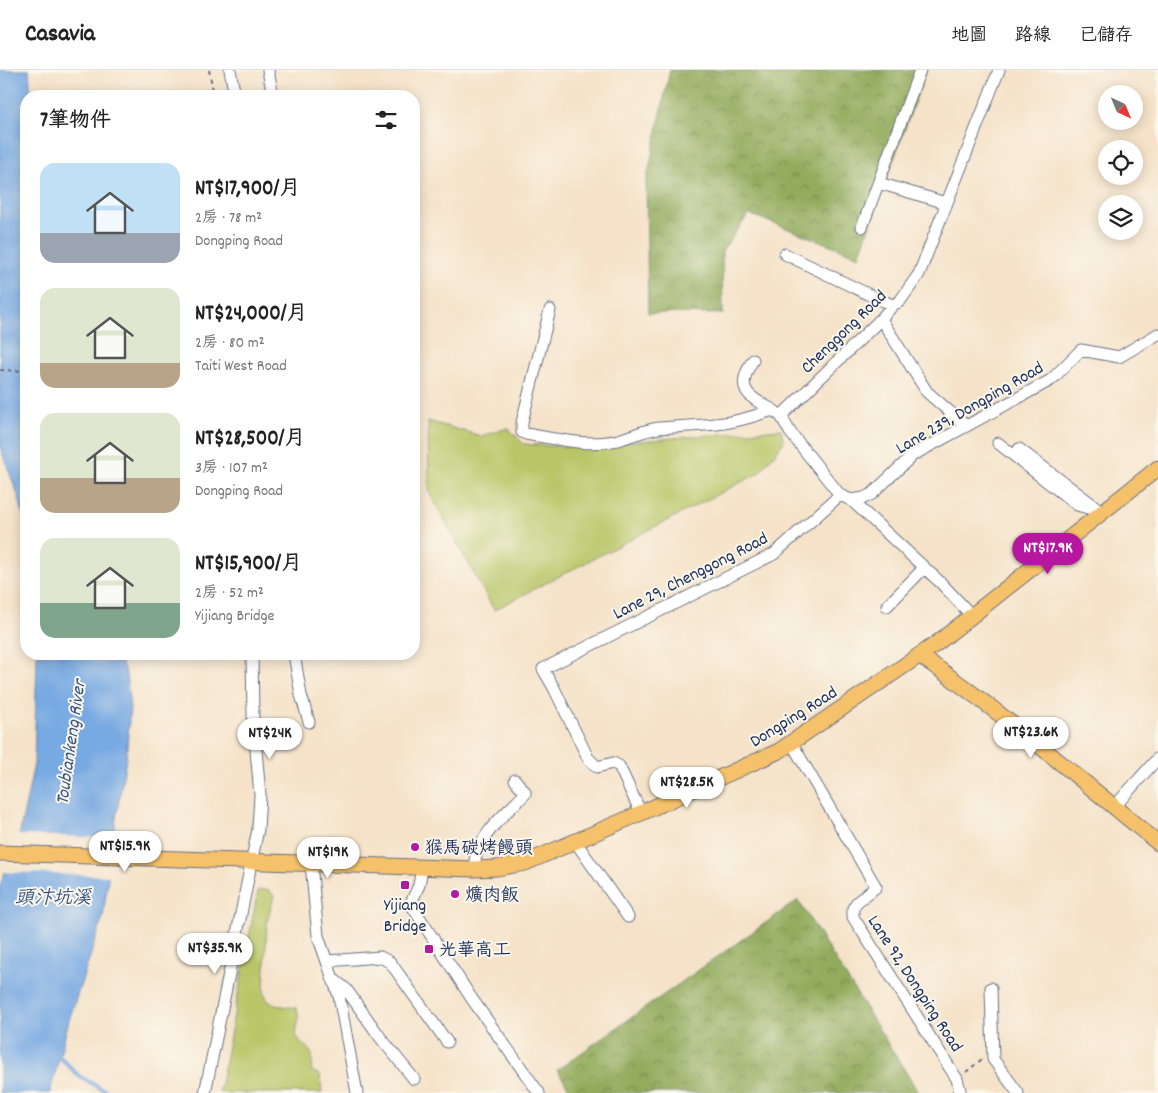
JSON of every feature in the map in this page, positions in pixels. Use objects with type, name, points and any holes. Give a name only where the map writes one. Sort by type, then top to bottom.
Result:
[{"type":"main road","name":"Dongping Road","points":[[252,862],[422,868],[497,868],[525,863],[575,842],[769,756],[919,655],[972,616],[1158,468]]},
{"type":"main road","points":[[919,655],[957,682],[1158,843]]},
{"type":"main road","points":[[0,853],[252,862]]},
{"type":"street","points":[[230,70],[235,90]]},
{"type":"street","points":[[268,70],[272,90]]},
{"type":"street","points":[[862,226],[920,70]]},
{"type":"street","name":"Chenggong Road","points":[[777,413],[881,319],[893,305],[900,301],[919,274],[999,70]]},
{"type":"street","points":[[879,183],[946,203]]},
{"type":"street","points":[[785,254],[893,305]]},
{"type":"street","points":[[550,310],[522,422],[522,432],[526,434],[565,441],[590,443],[618,440],[641,431],[659,428],[685,428],[726,423],[777,413]]},
{"type":"street","points":[[881,319],[927,392],[966,426]]},
{"type":"street","name":"Lane 239, Dongping Road","points":[[851,500],[864,498],[872,494],[913,455],[1051,380],[1081,350],[1119,357],[1158,334]]},
{"type":"street","points":[[753,360],[743,379],[747,391],[757,402],[777,413],[840,495],[851,500],[972,616]]},
{"type":"street","points":[[998,443],[1077,505],[1102,512]]},
{"type":"street","points":[[1019,449],[1102,512]]},
{"type":"street","name":"Lane 29, Chenggong Road","points":[[641,813],[619,766],[613,763],[597,767],[588,758],[543,669],[774,554],[840,495]]},
{"type":"street","points":[[887,606],[924,568]]},
{"type":"street","points":[[205,1093],[258,829],[260,795],[252,660]]},
{"type":"street","points":[[295,660],[310,722]]},
{"type":"street","name":"Lane 92, Dongping Road","points":[[790,742],[876,887],[853,908],[853,917],[957,1079],[960,1090],[958,1093]]},
{"type":"street","points":[[1114,806],[1157,761]]},
{"type":"street","points":[[474,869],[477,851],[488,832],[525,794],[515,780]]},
{"type":"street","points":[[575,842],[628,917]]},
{"type":"street","points":[[311,864],[318,936],[338,996],[357,1093]]},
{"type":"street","points":[[422,868],[419,886],[411,903],[414,909],[472,999],[539,1093]]},
{"type":"street","points":[[327,961],[380,957],[390,962],[447,1042]]},
{"type":"street","points":[[332,978],[346,989],[380,1038],[414,1079]]},
{"type":"street","points":[[991,988],[991,1052],[993,1058],[1018,1093]]},
{"type":"path","points":[[209,70],[213,90]]},
{"type":"path","points":[[0,370],[20,371]]},
{"type":"path","points":[[957,1079],[991,1052]]},
{"type":"green space","points":[[670,70],[926,70],[859,256],[749,214],[722,251],[723,314],[648,313],[646,183]]},
{"type":"green space","points":[[428,421],[481,436],[508,428],[524,444],[567,447],[781,429],[784,442],[759,473],[494,610],[429,492]]},
{"type":"green space","points":[[258,890],[269,890],[274,896],[267,922],[264,990],[267,1000],[275,1005],[296,1008],[299,1016],[296,1035],[311,1053],[311,1071],[320,1075],[322,1093],[219,1093]]},
{"type":"green space","points":[[798,900],[919,1093],[572,1093],[557,1070]]},
{"type":"water","points":[[0,70],[29,70],[31,90],[20,90],[20,502],[0,447]]},
{"type":"water","name":"頭汴坑溪","points":[[37,660],[120,660],[126,674],[130,708],[126,759],[103,917],[69,1020],[50,1093],[0,1093],[0,885],[19,837],[34,764]]},
{"type":"pier","points":[[17,835],[116,838],[111,876],[3,872]]},
{"type":"waterway","points":[[57,1054],[79,1076],[109,1093]]},
{"type":"place","name":"猴馬碳烤饅頭","points":[[415,847]]},
{"type":"place","name":"Yijiang Bridge","points":[[405,885]]},
{"type":"place","name":"爌肉飯","points":[[455,894]]},
{"type":"place","name":"光華高工","points":[[429,949]]},
{"type":"water label","name":"Toubiankeng River","points":[[69,742]]}]
